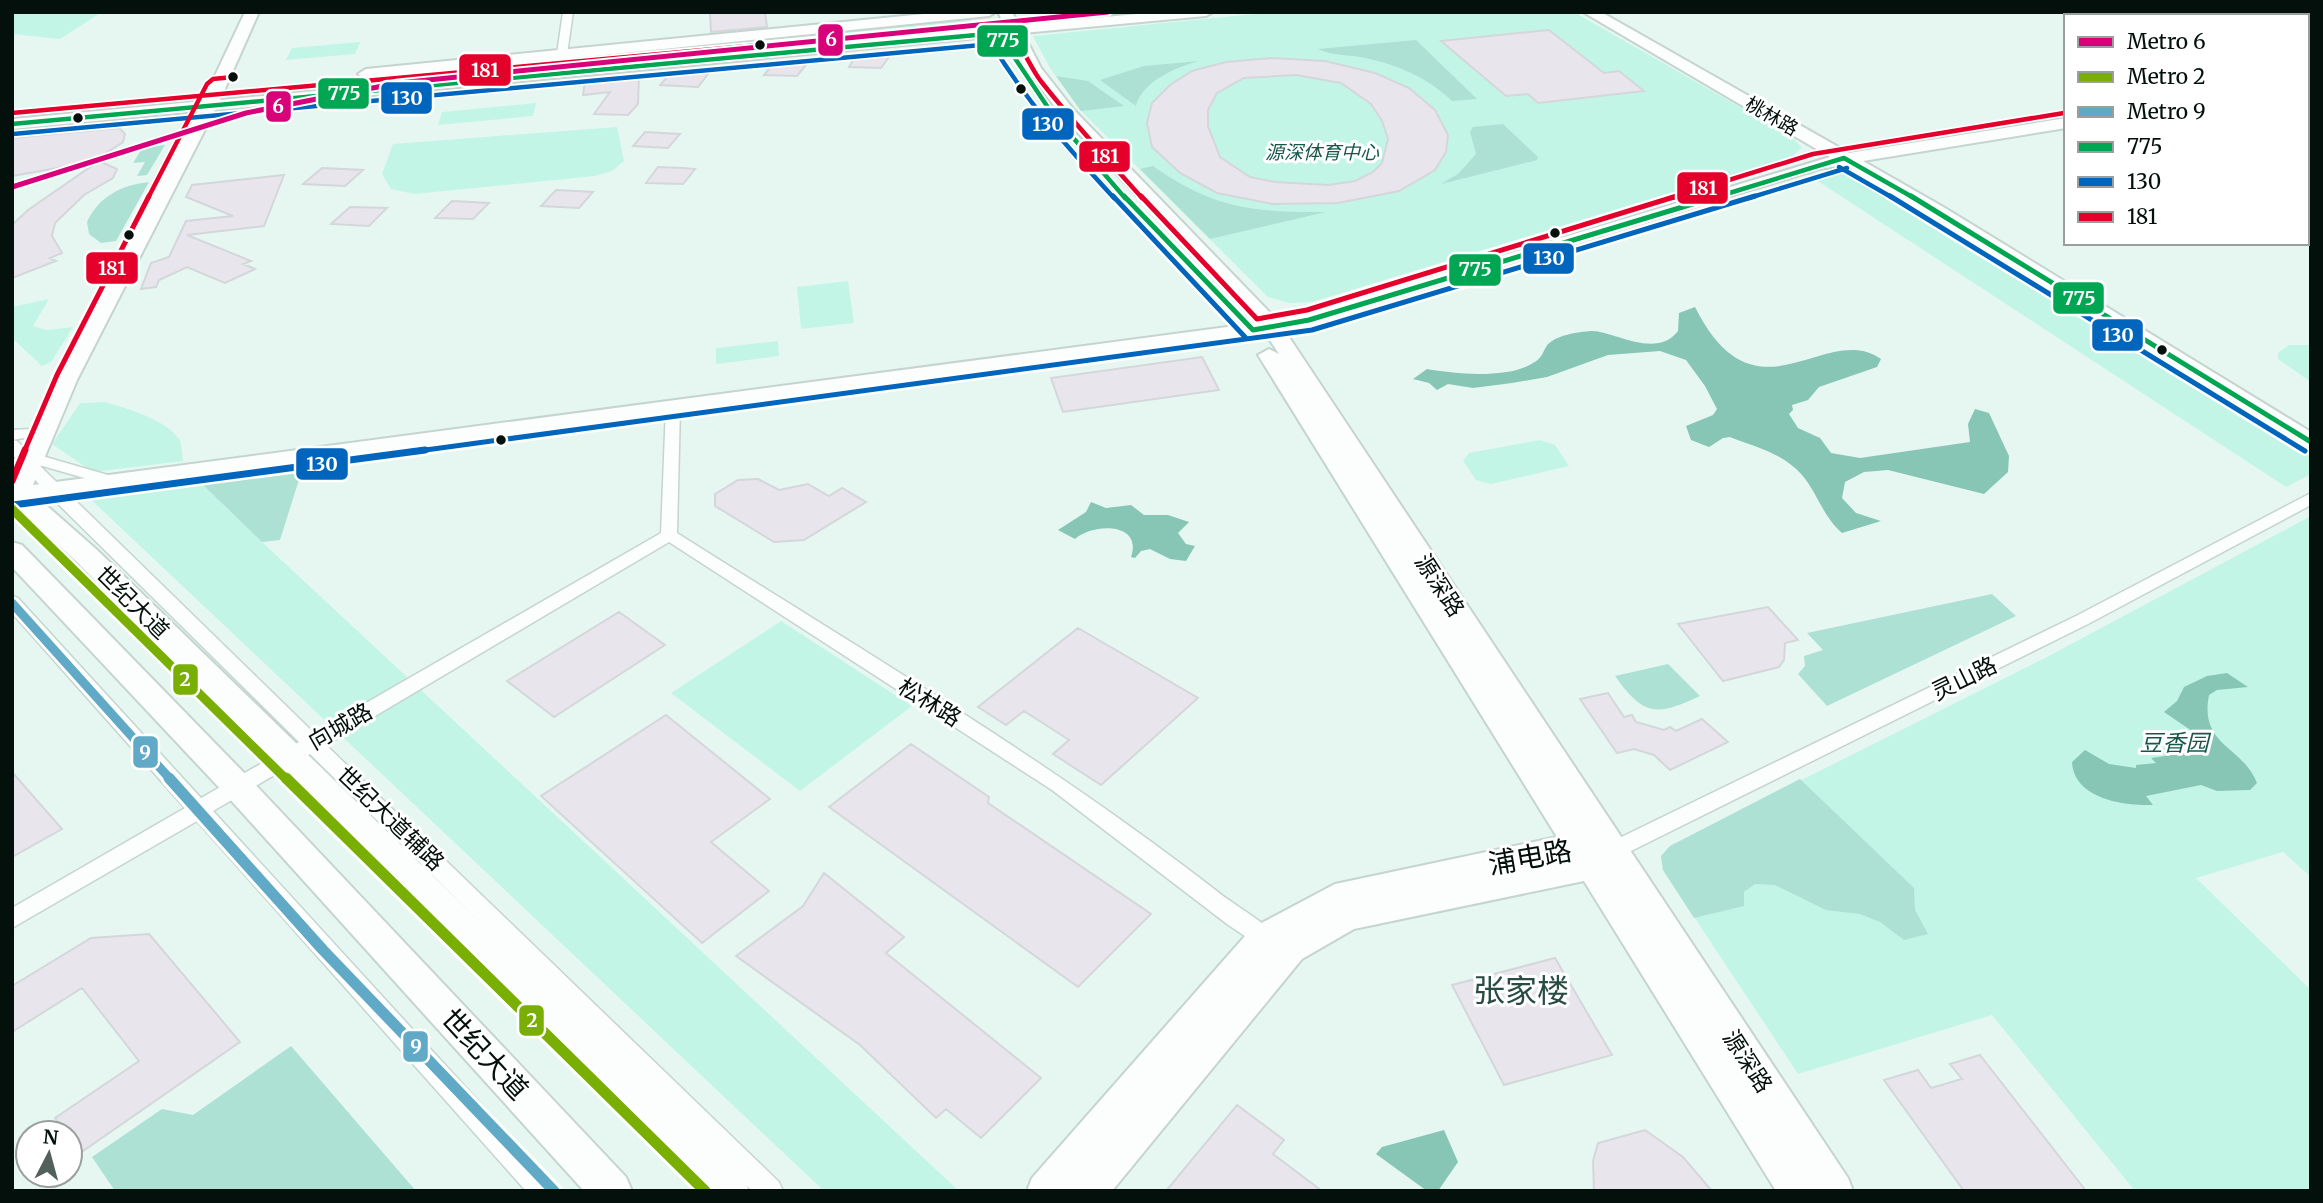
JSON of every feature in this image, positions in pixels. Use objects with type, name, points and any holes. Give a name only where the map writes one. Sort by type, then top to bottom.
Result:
[{"type":"main road","points":[[252,12],[212,97],[66,380],[44,431],[22,455],[14,496],[1263,329],[1309,320],[1844,158]]},
{"type":"main road","points":[[12,124],[563,54],[987,12]]},
{"type":"main road","name":"源深路","points":[[987,12],[1068,113],[1263,329],[1594,854],[1798,1191]]},
{"type":"main road","name":"源深路","points":[[1005,12],[1005,32]]},
{"type":"main road","points":[[212,97],[559,75],[1206,12]]},
{"type":"main road","name":"桃林路","points":[[1590,12],[1844,158]]},
{"type":"main road","name":"源深路","points":[[1263,329],[1594,854],[1834,1191]]},
{"type":"main road","name":"世纪大道","points":[[14,496],[65,535],[301,749],[729,1191]]},
{"type":"main road","name":"世纪大道","points":[[12,551],[238,787],[612,1191]]},
{"type":"main road","name":"浦电路","points":[[1087,1191],[1277,944],[1347,917],[1594,854]]},
{"type":"street","points":[[559,75],[568,12]]},
{"type":"street","points":[[12,109],[212,97]]},
{"type":"street","points":[[1844,158],[2064,122]]},
{"type":"street","name":"桃林路","points":[[1844,158],[1940,212],[2311,442]]},
{"type":"street","points":[[669,535],[674,407]]},
{"type":"street","points":[[12,435],[44,431]]},
{"type":"street","points":[[22,455],[116,482]]},
{"type":"street","name":"世纪大道辅路","points":[[22,455],[301,749],[770,1191]]},
{"type":"street","name":"灵山路","points":[[1594,854],[2082,620],[2311,498]]},
{"type":"street","name":"向城路","points":[[12,919],[669,535]]},
{"type":"street","name":"松林路","points":[[669,535],[1059,785],[1277,944]]},
{"type":"street","points":[[12,603],[543,1191]]},
{"type":"street","name":"浦电路","points":[[1046,1191],[1277,944]]},
{"type":"green space","points":[[102,12],[60,39],[12,34],[12,14]]},
{"type":"green space","points":[[1185,12],[1045,25],[1037,13]]},
{"type":"green space","name":"源深体育中心","points":[[1274,12],[1574,12],[1792,137],[1802,148],[1792,156],[1312,302],[1289,303],[1268,297],[1081,111],[1050,68],[1033,36]]},
{"type":"green space","points":[[970,19],[976,32],[577,70],[579,56]]},
{"type":"green space","points":[[360,42],[355,54],[286,60],[292,48]]},
{"type":"green space","points":[[554,59],[549,72],[230,100],[230,91]]},
{"type":"green space","points":[[192,94],[189,102],[12,119],[12,112]]},
{"type":"green space","points":[[536,103],[533,116],[438,125],[442,112]]},
{"type":"green space","points":[[617,127],[624,161],[612,171],[595,176],[414,194],[391,189],[382,174],[393,144]]},
{"type":"green space","points":[[1837,171],[1864,176],[2304,452],[2311,458],[2311,474],[2286,487],[1807,174]]},
{"type":"green space","points":[[848,281],[854,323],[801,329],[797,287]]},
{"type":"green space","points":[[49,299],[33,326],[47,330],[73,327],[51,362],[42,366],[12,338],[12,307]]},
{"type":"green space","points":[[778,341],[779,356],[716,364],[716,348]]},
{"type":"green space","points":[[2289,345],[2311,345],[2311,382],[2278,359],[2278,353]]},
{"type":"green space","points":[[104,402],[144,415],[165,426],[179,439],[183,461],[93,472],[52,444],[80,403]]},
{"type":"green space","points":[[1540,440],[1555,445],[1569,466],[1491,484],[1476,480],[1463,461],[1469,453]]},
{"type":"green space","points":[[199,481],[959,1191],[824,1191],[86,495]]},
{"type":"green space","name":"豆香园","points":[[2311,516],[2311,877],[2283,852],[2196,878],[2311,990],[2311,1191],[2135,1191],[1992,1015],[1798,1074],[1663,870],[1661,856],[1670,846],[2043,659]]},
{"type":"green space","points":[[781,621],[912,706],[800,791],[671,693]]},
{"type":"shaded area","points":[[1416,40],[1477,99],[1452,101],[1421,78],[1397,67],[1318,49]]},
{"type":"shaded area","points":[[1199,61],[1171,71],[1153,82],[1145,89],[1136,106],[1100,80],[1144,66]]},
{"type":"shaded area","points":[[1056,76],[1088,81],[1124,106],[1081,111]]},
{"type":"shaded area","points":[[1503,124],[1538,157],[1537,160],[1441,184],[1458,174],[1476,154],[1470,132],[1473,127]]},
{"type":"shaded area","points":[[165,145],[147,175],[137,176],[145,162],[133,163],[143,147]]},
{"type":"shaded area","points":[[1153,166],[1195,191],[1235,205],[1277,211],[1326,212],[1210,239],[1140,169]]},
{"type":"shaded area","points":[[149,182],[116,241],[101,243],[89,234],[87,222],[98,205],[112,193]]},
{"type":"shaded area","points":[[1695,307],[1718,343],[1742,361],[1766,367],[1837,352],[1859,351],[1881,359],[1877,367],[1819,387],[1808,400],[1792,405],[1793,410],[1789,414],[1798,428],[1820,438],[1831,453],[1860,458],[1970,442],[1968,424],[1975,409],[1989,413],[2009,456],[2008,472],[1984,494],[1888,470],[1864,472],[1845,482],[1842,498],[1856,513],[1881,521],[1842,533],[1802,475],[1786,461],[1730,437],[1723,438],[1709,447],[1691,440],[1686,426],[1713,415],[1717,409],[1705,386],[1686,360],[1660,351],[1608,355],[1547,377],[1473,388],[1448,384],[1437,390],[1429,383],[1413,379],[1427,369],[1481,374],[1522,368],[1538,360],[1549,343],[1580,332],[1600,332],[1634,342],[1658,343],[1669,339],[1678,331],[1679,313]]},
{"type":"shaded area","points":[[303,467],[280,540],[262,542],[199,481]]},
{"type":"shaded area","points":[[1091,502],[1106,508],[1131,505],[1144,515],[1168,515],[1189,522],[1178,533],[1186,544],[1195,546],[1186,561],[1170,559],[1150,549],[1141,551],[1135,558],[1131,557],[1133,546],[1130,537],[1123,532],[1104,528],[1075,539],[1058,530],[1086,512]]},
{"type":"shaded area","points":[[1992,594],[2016,616],[1827,706],[1798,674],[1805,666],[1804,656],[1823,650],[1807,633]]},
{"type":"shaded area","points":[[1668,664],[1700,696],[1673,707],[1652,709],[1634,699],[1615,676]]},
{"type":"shaded area","points":[[2227,673],[2248,687],[2217,690],[2209,695],[2210,725],[2224,744],[2251,771],[2257,783],[2250,790],[2217,791],[2201,785],[2146,796],[2153,805],[2141,805],[2102,798],[2081,784],[2075,775],[2072,762],[2085,750],[2109,764],[2136,768],[2136,765],[2156,763],[2151,758],[2165,756],[2160,750],[2192,731],[2164,712],[2177,701],[2184,687],[2207,676]]},
{"type":"shaded area","points":[[1800,779],[1914,888],[1915,910],[1928,934],[1904,940],[1880,922],[1860,914],[1826,910],[1775,885],[1755,884],[1744,892],[1744,906],[1694,918],[1663,870],[1661,856],[1670,846]]},
{"type":"shaded area","points":[[291,1046],[416,1191],[115,1191],[92,1157],[162,1109],[193,1115]]},
{"type":"shaded area","points":[[1444,1130],[1458,1162],[1438,1191],[1427,1191],[1376,1154],[1382,1147]]},
{"type":"building","points":[[710,12],[765,12],[767,27],[711,32]]},
{"type":"building","points":[[1549,30],[1604,73],[1619,71],[1644,91],[1538,103],[1528,94],[1506,96],[1441,41]]},
{"type":"building","points":[[856,55],[889,57],[881,68],[849,67]]},
{"type":"building","points":[[1273,58],[1325,61],[1375,73],[1409,88],[1435,110],[1448,135],[1446,152],[1435,170],[1399,191],[1338,203],[1273,204],[1217,193],[1180,173],[1152,147],[1147,123],[1152,103],[1170,85],[1192,71],[1226,62]],"holes":[[[1296,75],[1341,83],[1371,104],[1382,121],[1388,139],[1382,163],[1373,172],[1355,181],[1328,185],[1275,182],[1250,177],[1220,157],[1208,126],[1208,110],[1217,93],[1244,78]]]},
{"type":"building","points":[[774,63],[806,65],[797,76],[764,75]]},
{"type":"building","points":[[671,73],[708,74],[698,87],[660,85]]},
{"type":"building","points":[[639,76],[638,104],[628,115],[594,114],[610,92],[583,95],[585,81]]},
{"type":"building","points":[[119,128],[125,134],[123,142],[92,162],[12,176],[12,138]]},
{"type":"building","points":[[645,132],[680,134],[668,148],[633,146]]},
{"type":"building","points":[[99,161],[117,169],[113,178],[84,195],[55,223],[52,236],[62,253],[50,258],[56,261],[12,278],[12,225],[28,210]]},
{"type":"building","points":[[658,167],[695,169],[683,184],[646,183]]},
{"type":"building","points":[[322,168],[363,170],[345,186],[303,184]]},
{"type":"building","points":[[284,175],[264,226],[187,235],[251,261],[243,264],[255,269],[225,283],[187,267],[159,280],[156,287],[141,289],[151,263],[169,257],[186,221],[233,216],[186,197],[192,185]]},
{"type":"building","points":[[556,190],[593,192],[579,208],[541,206]]},
{"type":"building","points":[[452,201],[489,203],[473,219],[435,218]]},
{"type":"building","points":[[350,207],[387,208],[369,226],[331,224]]},
{"type":"building","points":[[1202,357],[1219,390],[1063,412],[1051,378]]},
{"type":"building","points":[[758,479],[779,490],[808,484],[829,496],[842,488],[866,502],[804,540],[774,542],[715,506],[715,494],[738,480]]},
{"type":"building","points":[[1768,607],[1798,640],[1785,643],[1784,660],[1779,667],[1723,681],[1678,624]]},
{"type":"building","points":[[619,612],[665,645],[554,717],[507,681]]},
{"type":"building","points":[[1078,628],[1198,698],[1101,785],[1053,754],[1069,740],[1024,711],[1006,725],[978,707]]},
{"type":"building","points":[[1608,693],[1624,717],[1632,715],[1636,722],[1664,730],[1670,727],[1676,731],[1702,719],[1728,742],[1670,770],[1654,755],[1634,749],[1617,753],[1580,699]]},
{"type":"building","points":[[666,715],[770,799],[711,842],[769,891],[702,943],[541,796]]},
{"type":"building","points":[[911,744],[989,797],[988,803],[1151,914],[1078,987],[829,807]]},
{"type":"building","points":[[12,772],[62,829],[12,857]]},
{"type":"building","points":[[824,873],[904,937],[886,953],[1041,1078],[981,1138],[946,1109],[936,1118],[860,1045],[736,956],[803,906]]},
{"type":"building","points":[[149,934],[240,1042],[84,1150],[84,1119],[55,1118],[139,1061],[82,988],[12,1032],[12,986],[91,938]]},
{"type":"building","points":[[1555,958],[1612,1055],[1504,1085],[1452,985]]},
{"type":"building","points":[[1980,1055],[2086,1191],[1964,1191],[1884,1080],[1918,1070],[1931,1088],[1962,1079],[1950,1064]]},
{"type":"building","points":[[1237,1105],[1284,1140],[1273,1154],[1322,1191],[1166,1191]]},
{"type":"building","points":[[1645,1130],[1683,1157],[1712,1191],[1594,1191],[1593,1161],[1598,1143]]},
{"type":"metro line","name":"6","points":[[12,187],[246,113],[398,83],[1108,12]]},
{"type":"metro line","name":"2","points":[[12,509],[705,1191]]},
{"type":"metro line","name":"9","points":[[12,603],[323,950],[554,1191]]},
{"type":"transit line","name":"181","points":[[12,113],[1000,23],[1010,32],[1040,79],[1091,141],[1257,319],[1307,310],[1813,154],[2064,113]]},
{"type":"transit line","name":"775","points":[[12,124],[998,33],[1051,112],[1083,150],[1116,188],[1253,330],[1309,320],[1844,158]]},
{"type":"transit line","name":"130","points":[[13,134],[992,44],[1011,76],[1061,141],[1245,337]]},
{"type":"transit line","name":"181","points":[[12,481],[57,375],[207,84],[213,79],[233,77]]},
{"type":"transit line","name":"775","points":[[1844,158],[1939,212],[2311,442]]},
{"type":"transit line","name":"130","points":[[1839,167],[1934,221],[2305,451]]},
{"type":"transit line","name":"130","points":[[13,505],[1274,337],[1312,330],[1847,168]]},
{"type":"district","name":"张家楼","points":[[1521,991]]}]
